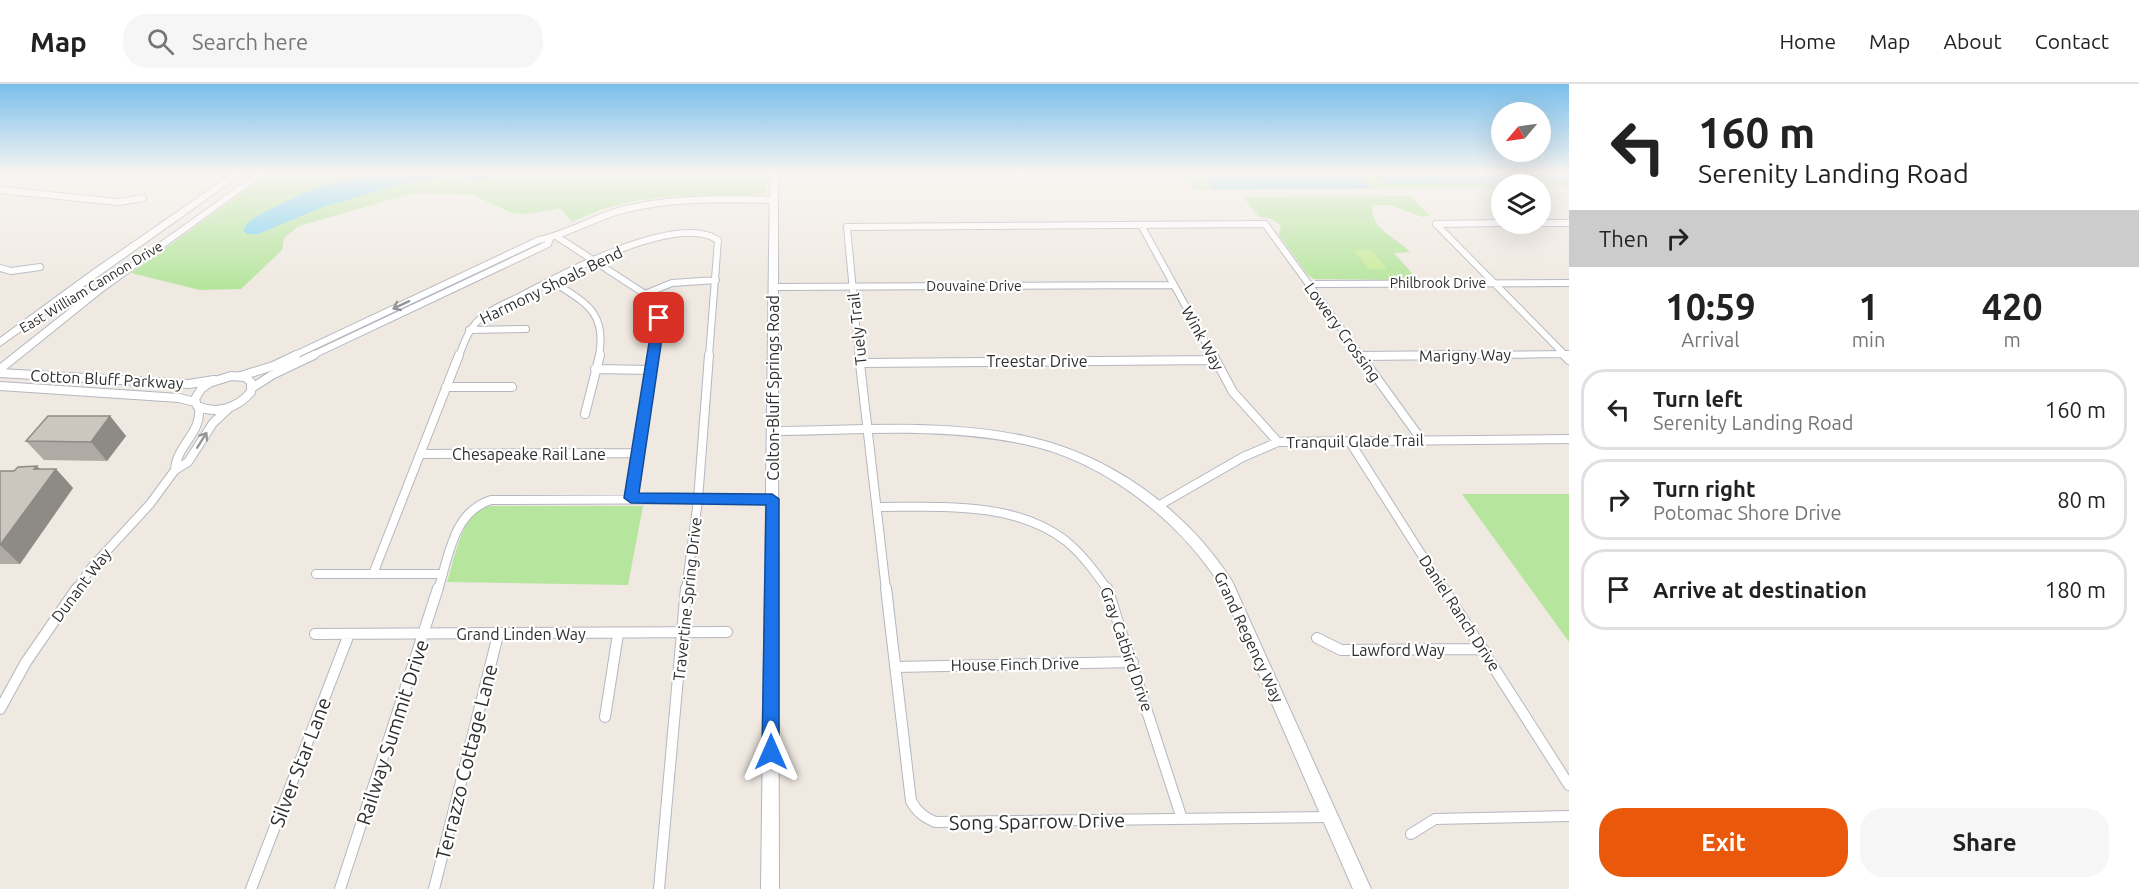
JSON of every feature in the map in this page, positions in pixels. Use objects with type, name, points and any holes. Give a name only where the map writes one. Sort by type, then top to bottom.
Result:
[{"type":"street","name":"East William Cannon Drive","points":[[0,343],[96,272],[184,212]]},
{"type":"street","name":"East William Cannon Drive","points":[[0,371],[74,309],[210,212]]},
{"type":"street","points":[[553,238],[605,215],[620,212]]},
{"type":"street","name":"Colton-Bluff Springs Road","points":[[770,889],[775,212]]},
{"type":"street","points":[[1551,223],[1569,223]]},
{"type":"street","name":"Lowery Crossing","points":[[1141,225],[1264,224],[1421,439]]},
{"type":"street","points":[[1491,224],[1436,224],[1567,356]]},
{"type":"street","name":"Tuely Trail","points":[[868,430],[847,228],[1141,225]]},
{"type":"street","name":"Wink Way","points":[[1141,225],[1233,392],[1278,442]]},
{"type":"street","name":"Harmony Shoals Bend","points":[[373,574],[469,330],[484,315],[594,261],[655,237],[683,234],[716,238]]},
{"type":"street","points":[[553,238],[645,294],[653,303],[659,318],[631,498]]},
{"type":"street","name":"Cotton Bluff Parkway","points":[[0,371],[189,384],[241,376],[273,366],[539,240],[553,238]]},
{"type":"street","name":"Dunant Way","points":[[0,709],[26,662],[100,555],[150,504],[175,470],[188,462],[213,423],[229,408],[244,400],[252,388],[272,375],[546,245],[553,238]]},
{"type":"street","name":"Travertine Spring Drive","points":[[658,889],[689,559],[698,500],[716,280],[718,243],[716,238]]},
{"type":"street","name":"East William Cannon Drive","points":[[14,333],[168,242]]},
{"type":"street","points":[[0,268],[11,271],[40,267]]},
{"type":"street","points":[[645,294],[672,283],[716,280]]},
{"type":"street","points":[[552,281],[583,302],[597,316],[603,334],[585,414]]},
{"type":"street","name":"Philbrook Drive","points":[[1308,284],[1569,283]]},
{"type":"street","name":"Douvaine Drive","points":[[774,287],[1174,285]]},
{"type":"street","points":[[469,330],[526,329]]},
{"type":"street","name":"Marigny Way","points":[[1360,356],[1567,356]]},
{"type":"street","name":"Treestar Drive","points":[[860,363],[1215,360]]},
{"type":"street","points":[[596,369],[651,370]]},
{"type":"street","points":[[241,376],[248,379],[252,388]]},
{"type":"street","points":[[197,405],[196,396],[201,389],[214,380]]},
{"type":"street","name":"Cotton Bluff Parkway","points":[[0,386],[179,398],[214,411],[229,408]]},
{"type":"street","points":[[446,387],[512,387]]},
{"type":"street","name":"Dunant Way","points":[[175,470],[174,460],[200,419],[197,405]]},
{"type":"street","name":"Grand Regency Way","points":[[773,431],[868,430],[988,434],[1037,444],[1085,461],[1107,472],[1158,506],[1205,552],[1227,585],[1362,889]]},
{"type":"street","name":"Song Sparrow Drive","points":[[868,430],[911,801],[922,817],[935,822],[1329,817]]},
{"type":"street","name":"Tranquil Glade Trail","points":[[1158,506],[1243,457],[1278,442],[1569,439]]},
{"type":"street","name":"Daniel Ranch Drive","points":[[1350,442],[1569,785]]},
{"type":"street","name":"Chesapeake Rail Lane","points":[[420,454],[639,453]]},
{"type":"street","name":"Railway Summit Drive","points":[[340,889],[464,514],[476,504],[491,500],[772,499]]},
{"type":"street","name":"Gray Catbird Drive","points":[[878,507],[985,509],[1019,517],[1056,535],[1077,551],[1101,577],[1110,593],[1182,819]]},
{"type":"street","points":[[316,574],[443,574]]},
{"type":"street","name":"Grand Linden Way","points":[[315,634],[727,632]]},
{"type":"street","name":"Silver Star Lane","points":[[251,889],[349,634]]},
{"type":"street","name":"Terrazzo Cottage Lane","points":[[434,889],[498,634]]},
{"type":"street","points":[[605,717],[618,634]]},
{"type":"street","name":"Lawford Way","points":[[1317,638],[1341,650],[1483,649]]},
{"type":"street","name":"House Finch Drive","points":[[896,667],[1133,662]]},
{"type":"street","points":[[1411,834],[1435,819],[1569,816]]},
{"type":"green space","points":[[216,212],[349,212],[299,226],[284,238],[282,250],[241,289],[200,290],[131,273]]},
{"type":"green space","points":[[509,212],[541,212],[528,214]]},
{"type":"green space","points":[[563,212],[595,212],[594,212],[572,222]]},
{"type":"green space","points":[[1255,212],[1373,212],[1380,227],[1410,252],[1394,253],[1418,280],[1314,279],[1307,274],[1279,235],[1281,225],[1269,218],[1259,217]]},
{"type":"green space","points":[[1408,212],[1426,212],[1430,216],[1422,217]]},
{"type":"green space","points":[[1353,250],[1371,250],[1387,269],[1369,269]]},
{"type":"green space","points":[[1462,494],[1569,494],[1569,642]]},
{"type":"green space","points":[[489,506],[643,506],[628,585],[447,582],[456,549],[466,527],[479,510]]},
{"type":"water","points":[[266,212],[312,212],[258,234],[247,234],[243,230],[249,222]]},
{"type":"building","points":[[48,416],[110,416],[91,442],[26,441]]},
{"type":"building","points":[[37,466],[34,469],[56,469],[0,545],[0,471],[14,471],[18,467]]},
{"type":"route","points":[[659,318],[631,498],[772,499],[771,752]]}]
